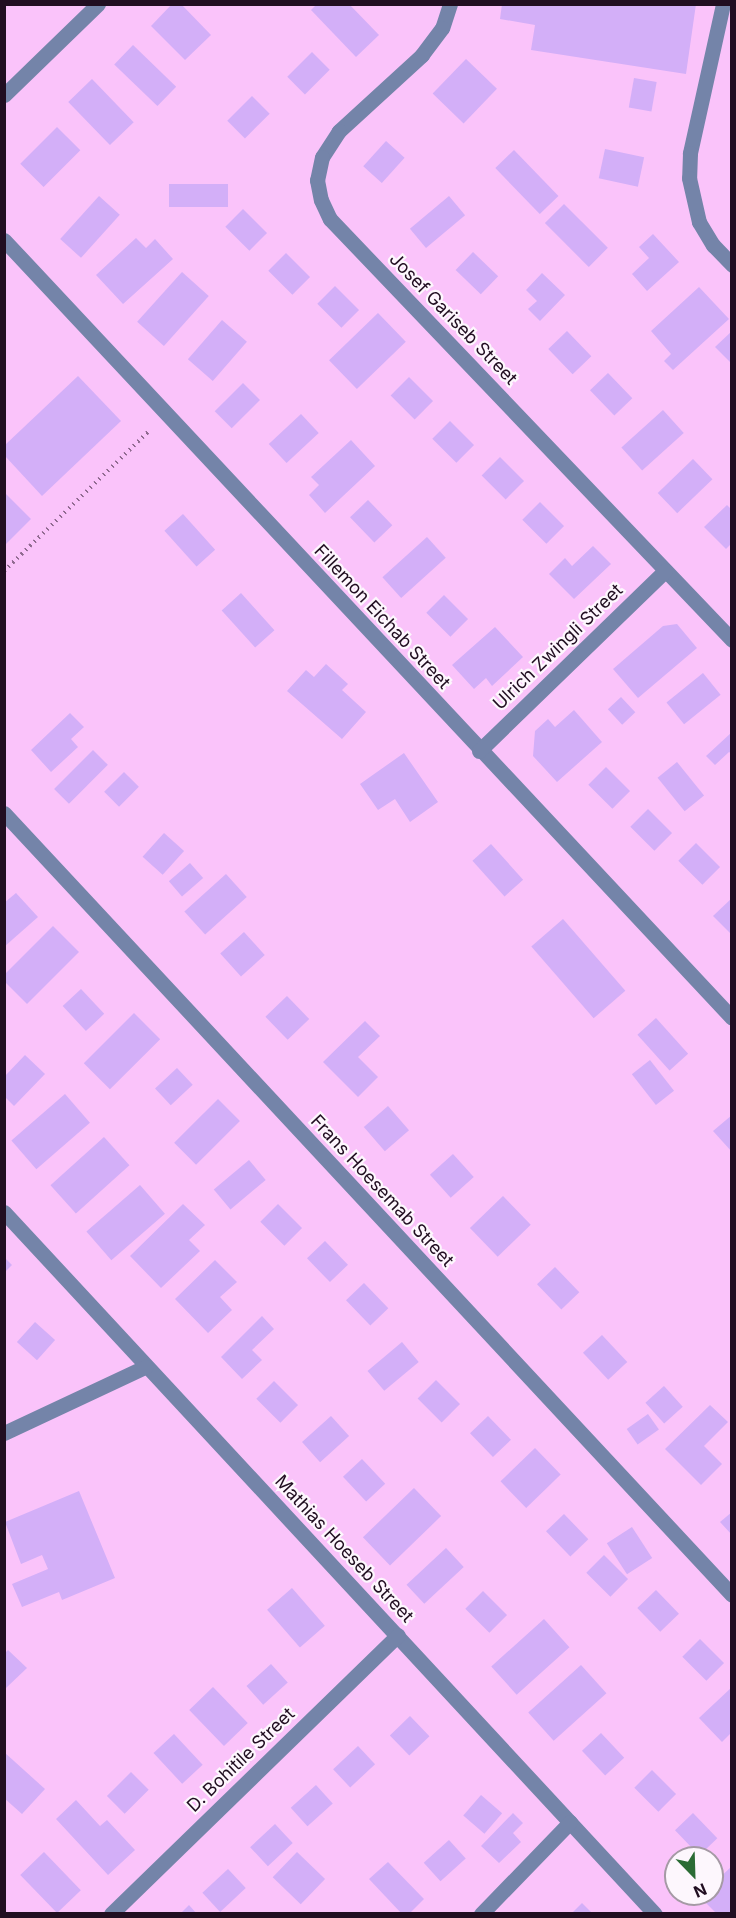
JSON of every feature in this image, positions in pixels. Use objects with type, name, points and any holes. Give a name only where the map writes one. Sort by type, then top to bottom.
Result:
[{"type":"street","points":[[4,95],[98,4]]},
{"type":"street","name":"Josef Gariseb Street","points":[[450,4],[442,28],[422,55],[339,131],[322,157],[317,180],[321,200],[330,219],[732,640]]},
{"type":"street","points":[[723,4],[690,153],[689,178],[699,222],[732,265]]},
{"type":"street","name":"Fillemon Eichab Street","points":[[4,240],[168,413],[478,751],[732,1018]]},
{"type":"street","name":"Ulrich Zwingli Street","points":[[478,751],[665,571]]},
{"type":"street","name":"Frans Hoesemab Street","points":[[4,813],[732,1595]]},
{"type":"street","name":"Mathias Hoeseb Street","points":[[4,1212],[145,1367],[398,1635],[655,1914]]},
{"type":"street","points":[[4,1433],[145,1367]]},
{"type":"street","name":"D. Bohitile Street","points":[[111,1914],[398,1635]]},
{"type":"street","points":[[481,1914],[570,1822]]},
{"type":"path","points":[[4,571],[168,413]]},
{"type":"building","points":[[172,4],[181,4],[211,35],[185,60],[151,26]]},
{"type":"building","points":[[317,4],[349,4],[379,35],[356,57],[311,10]]},
{"type":"building","points":[[502,4],[696,4],[686,74],[531,50],[535,25],[500,19]]},
{"type":"building","points":[[133,45],[176,87],[157,106],[114,64]]},
{"type":"building","points":[[312,52],[330,70],[305,94],[287,77]]},
{"type":"building","points":[[466,59],[497,89],[464,123],[433,94]]},
{"type":"building","points":[[634,78],[657,82],[651,112],[629,108]]},
{"type":"building","points":[[92,79],[134,122],[110,145],[68,102]]},
{"type":"building","points":[[252,96],[270,114],[245,138],[227,121]]},
{"type":"building","points":[[57,127],[80,150],[44,187],[20,164]]},
{"type":"building","points":[[386,141],[405,158],[382,183],[363,166]]},
{"type":"building","points":[[605,149],[644,157],[638,187],[599,178]]},
{"type":"building","points":[[514,150],[558,196],[540,214],[495,168]]},
{"type":"building","points":[[169,184],[228,184],[228,207],[169,207]]},
{"type":"building","points":[[99,196],[120,215],[81,258],[60,239]]},
{"type":"building","points":[[449,196],[465,215],[426,248],[410,229]]},
{"type":"building","points":[[564,204],[608,248],[589,267],[545,223]]},
{"type":"building","points":[[243,209],[267,233],[249,251],[225,227]]},
{"type":"building","points":[[653,234],[679,262],[647,291],[632,274],[649,258],[639,247]]},
{"type":"building","points":[[136,238],[146,248],[155,239],[173,259],[123,304],[96,275]]},
{"type":"building","points":[[473,252],[498,276],[481,294],[456,270]]},
{"type":"building","points":[[286,253],[310,277],[292,295],[268,271]]},
{"type":"building","points":[[182,272],[209,296],[164,346],[137,322]]},
{"type":"building","points":[[542,273],[565,295],[540,321],[528,309],[537,301],[526,290]]},
{"type":"building","points":[[335,286],[359,310],[341,328],[317,304]]},
{"type":"building","points":[[699,287],[729,319],[673,370],[664,361],[671,354],[651,331]]},
{"type":"building","points":[[378,313],[406,342],[357,389],[329,360]]},
{"type":"building","points":[[222,320],[247,342],[213,381],[188,359]]},
{"type":"building","points":[[567,331],[591,356],[573,374],[548,349]]},
{"type":"building","points":[[732,331],[732,364],[715,347]]},
{"type":"building","points":[[608,373],[632,398],[614,416],[590,390]]},
{"type":"building","points":[[78,376],[121,421],[42,496],[5,456],[5,445]]},
{"type":"building","points":[[409,377],[433,401],[415,419],[391,395]]},
{"type":"building","points":[[243,383],[260,400],[232,428],[215,411]]},
{"type":"building","points":[[663,410],[684,433],[642,471],[621,447]]},
{"type":"building","points":[[301,414],[319,433],[287,463],[269,444]]},
{"type":"building","points":[[450,421],[474,445],[456,463],[432,439]]},
{"type":"building","points":[[351,440],[375,466],[325,513],[309,495],[319,485],[311,477]]},
{"type":"building","points":[[500,457],[524,481],[506,499],[482,475]]},
{"type":"building","points":[[693,459],[712,479],[677,513],[658,493]]},
{"type":"building","points":[[4,492],[31,519],[4,546]]},
{"type":"building","points":[[368,500],[392,525],[374,543],[350,517]]},
{"type":"building","points":[[540,502],[564,526],[546,544],[522,520]]},
{"type":"building","points":[[727,505],[732,510],[732,543],[726,549],[704,527]]},
{"type":"building","points":[[183,514],[215,550],[197,566],[164,531]]},
{"type":"building","points":[[427,537],[446,558],[401,598],[382,577]]},
{"type":"building","points":[[593,546],[611,564],[574,599],[549,574],[565,558],[572,566]]},
{"type":"building","points":[[241,593],[274,630],[255,648],[222,610]]},
{"type":"building","points":[[444,595],[468,619],[450,637],[426,613]]},
{"type":"building","points":[[677,624],[697,648],[638,698],[613,669],[663,626]]},
{"type":"building","points":[[495,627],[523,657],[492,686],[486,678],[474,689],[452,665]]},
{"type":"building","points":[[326,664],[348,684],[342,690],[366,712],[342,739],[287,691],[306,670],[314,677]]},
{"type":"building","points":[[703,673],[721,695],[684,724],[666,703]]},
{"type":"building","points":[[621,697],[635,712],[622,725],[608,709]]},
{"type":"building","points":[[574,710],[602,742],[557,782],[533,756],[535,731],[548,719],[555,727]]},
{"type":"building","points":[[70,713],[84,727],[71,739],[78,747],[51,772],[31,750]]},
{"type":"building","points":[[732,732],[732,754],[729,752],[715,765],[706,756]]},
{"type":"building","points":[[93,750],[108,765],[69,804],[54,789]]},
{"type":"building","points":[[404,753],[438,802],[410,822],[395,799],[378,810],[360,784]]},
{"type":"building","points":[[677,762],[704,795],[685,811],[658,778]]},
{"type":"building","points":[[606,767],[630,791],[612,809],[588,785]]},
{"type":"building","points":[[124,772],[139,787],[119,807],[104,792]]},
{"type":"building","points":[[648,809],[672,833],[654,851],[630,827]]},
{"type":"building","points":[[164,833],[184,851],[163,875],[143,857]]},
{"type":"building","points":[[696,843],[720,867],[702,885],[678,861]]},
{"type":"building","points":[[491,844],[523,880],[505,896],[472,861]]},
{"type":"building","points":[[190,863],[203,878],[182,896],[169,881]]},
{"type":"building","points":[[226,874],[247,897],[205,935],[184,911]]},
{"type":"building","points":[[16,893],[38,917],[4,947],[4,903]]},
{"type":"building","points":[[732,898],[732,935],[713,916]]},
{"type":"building","points":[[563,919],[625,991],[594,1018],[531,947]]},
{"type":"building","points":[[53,926],[79,952],[27,1004],[4,981],[4,975]]},
{"type":"building","points":[[244,932],[265,955],[241,976],[220,953]]},
{"type":"building","points":[[81,989],[104,1014],[86,1031],[63,1006]]},
{"type":"building","points":[[287,996],[309,1019],[288,1040],[265,1017]]},
{"type":"building","points":[[134,1013],[160,1039],[110,1089],[84,1063]]},
{"type":"building","points":[[656,1018],[688,1054],[670,1070],[637,1035]]},
{"type":"building","points":[[365,1021],[380,1036],[358,1057],[378,1077],[358,1097],[323,1062]]},
{"type":"building","points":[[25,1055],[45,1074],[14,1106],[4,1096],[4,1077]]},
{"type":"building","points":[[650,1060],[674,1091],[656,1105],[632,1074]]},
{"type":"building","points":[[177,1068],[193,1085],[171,1105],[155,1088]]},
{"type":"building","points":[[65,1094],[90,1123],[36,1169],[11,1141]]},
{"type":"building","points":[[218,1099],[240,1121],[196,1165],[174,1143]]},
{"type":"building","points":[[388,1106],[409,1130],[385,1151],[364,1127]]},
{"type":"building","points":[[732,1115],[732,1152],[713,1131]]},
{"type":"building","points":[[104,1137],[129,1165],[76,1213],[50,1185]]},
{"type":"building","points":[[453,1154],[474,1177],[451,1198],[430,1175]]},
{"type":"building","points":[[249,1160],[266,1180],[230,1209],[214,1190]]},
{"type":"building","points":[[140,1185],[165,1214],[111,1260],[86,1232]]},
{"type":"building","points":[[503,1196],[531,1225],[498,1257],[470,1228]]},
{"type":"building","points":[[183,1204],[205,1225],[189,1240],[200,1251],[161,1288],[130,1256]]},
{"type":"building","points":[[278,1204],[302,1228],[284,1246],[260,1222]]},
{"type":"building","points":[[325,1241],[348,1265],[330,1282],[307,1258]]},
{"type":"building","points":[[4,1257],[12,1265],[4,1273]]},
{"type":"building","points":[[215,1260],[237,1282],[220,1297],[232,1310],[208,1333],[175,1299]]},
{"type":"building","points":[[555,1267],[579,1292],[561,1310],[537,1284]]},
{"type":"building","points":[[364,1283],[388,1308],[370,1326],[346,1300]]},
{"type":"building","points":[[262,1316],[274,1329],[252,1350],[262,1360],[242,1379],[221,1357]]},
{"type":"building","points":[[35,1322],[55,1340],[37,1360],[17,1342]]},
{"type":"building","points":[[602,1335],[627,1362],[608,1380],[583,1353]]},
{"type":"building","points":[[402,1342],[419,1362],[384,1391],[368,1371]]},
{"type":"building","points":[[436,1380],[460,1404],[442,1422],[418,1398]]},
{"type":"building","points":[[274,1381],[298,1405],[280,1423],[256,1399]]},
{"type":"building","points":[[664,1386],[683,1407],[664,1424],[645,1403]]},
{"type":"building","points":[[710,1405],[728,1422],[704,1446],[722,1464],[701,1485],[665,1449]]},
{"type":"building","points":[[648,1414],[659,1430],[638,1444],[627,1429]]},
{"type":"building","points":[[331,1416],[349,1436],[320,1462],[302,1442]]},
{"type":"building","points":[[488,1416],[511,1440],[493,1457],[470,1433]]},
{"type":"building","points":[[535,1448],[561,1475],[526,1508],[500,1481]]},
{"type":"building","points":[[362,1459],[385,1484],[366,1502],[343,1477]]},
{"type":"building","points":[[414,1488],[441,1516],[390,1565],[363,1537]]},
{"type":"building","points":[[79,1491],[115,1578],[62,1600],[59,1592],[22,1607],[12,1584],[48,1569],[42,1555],[21,1564],[5,1522]]},
{"type":"building","points":[[732,1512],[732,1535],[720,1522]]},
{"type":"building","points":[[564,1514],[588,1539],[570,1557],[546,1531]]},
{"type":"building","points":[[632,1527],[652,1558],[627,1574],[607,1543]]},
{"type":"building","points":[[446,1548],[464,1567],[424,1604],[407,1585]]},
{"type":"building","points":[[604,1555],[628,1579],[610,1597],[586,1573]]},
{"type":"building","points":[[292,1588],[325,1626],[300,1647],[267,1610]]},
{"type":"building","points":[[656,1590],[679,1614],[660,1632],[637,1608]]},
{"type":"building","points":[[483,1591],[507,1615],[489,1633],[465,1609]]},
{"type":"building","points":[[544,1619],[569,1647],[517,1695],[491,1667]]},
{"type":"building","points":[[700,1639],[724,1663],[706,1681],[682,1657]]},
{"type":"building","points":[[8,1650],[27,1668],[6,1688],[4,1654]]},
{"type":"building","points":[[271,1664],[288,1683],[263,1705],[246,1686]]},
{"type":"building","points":[[581,1665],[606,1693],[554,1741],[528,1713]]},
{"type":"building","points":[[213,1687],[248,1723],[224,1746],[189,1710]]},
{"type":"building","points":[[732,1687],[732,1732],[722,1742],[699,1718]]},
{"type":"building","points":[[410,1716],[429,1736],[409,1756],[390,1735]]},
{"type":"building","points":[[601,1733],[624,1758],[605,1776],[582,1751]]},
{"type":"building","points":[[174,1734],[203,1765],[182,1784],[154,1753]]},
{"type":"building","points":[[358,1746],[375,1764],[350,1787],[333,1769]]},
{"type":"building","points":[[4,1752],[45,1789],[22,1814],[4,1798]]},
{"type":"building","points":[[652,1770],[676,1794],[658,1812],[634,1788]]},
{"type":"building","points":[[131,1772],[149,1790],[125,1814],[107,1796]]},
{"type":"building","points":[[316,1785],[333,1804],[307,1826],[291,1808]]},
{"type":"building","points":[[481,1795],[502,1813],[484,1834],[463,1815]]},
{"type":"building","points":[[76,1800],[100,1826],[107,1820],[135,1850],[108,1875],[56,1819]]},
{"type":"building","points":[[513,1813],[523,1823],[513,1833],[521,1842],[499,1863],[481,1846]]},
{"type":"building","points":[[693,1813],[717,1838],[709,1846],[690,1846],[675,1830]]},
{"type":"building","points":[[275,1824],[293,1843],[268,1866],[250,1847]]},
{"type":"building","points":[[449,1840],[466,1859],[440,1881],[424,1863]]},
{"type":"building","points":[[44,1852],[81,1890],[57,1913],[20,1875]]},
{"type":"building","points":[[297,1852],[325,1879],[301,1904],[273,1877]]},
{"type":"building","points":[[388,1862],[424,1899],[409,1914],[402,1914],[369,1879]]},
{"type":"building","points":[[732,1866],[732,1914],[717,1914],[709,1906],[724,1906],[724,1874]]},
{"type":"building","points":[[228,1869],[246,1888],[220,1912],[202,1893]]},
{"type":"building","points":[[582,1903],[593,1914],[571,1914]]},
{"type":"building","points":[[189,1905],[197,1914],[180,1914]]}]
